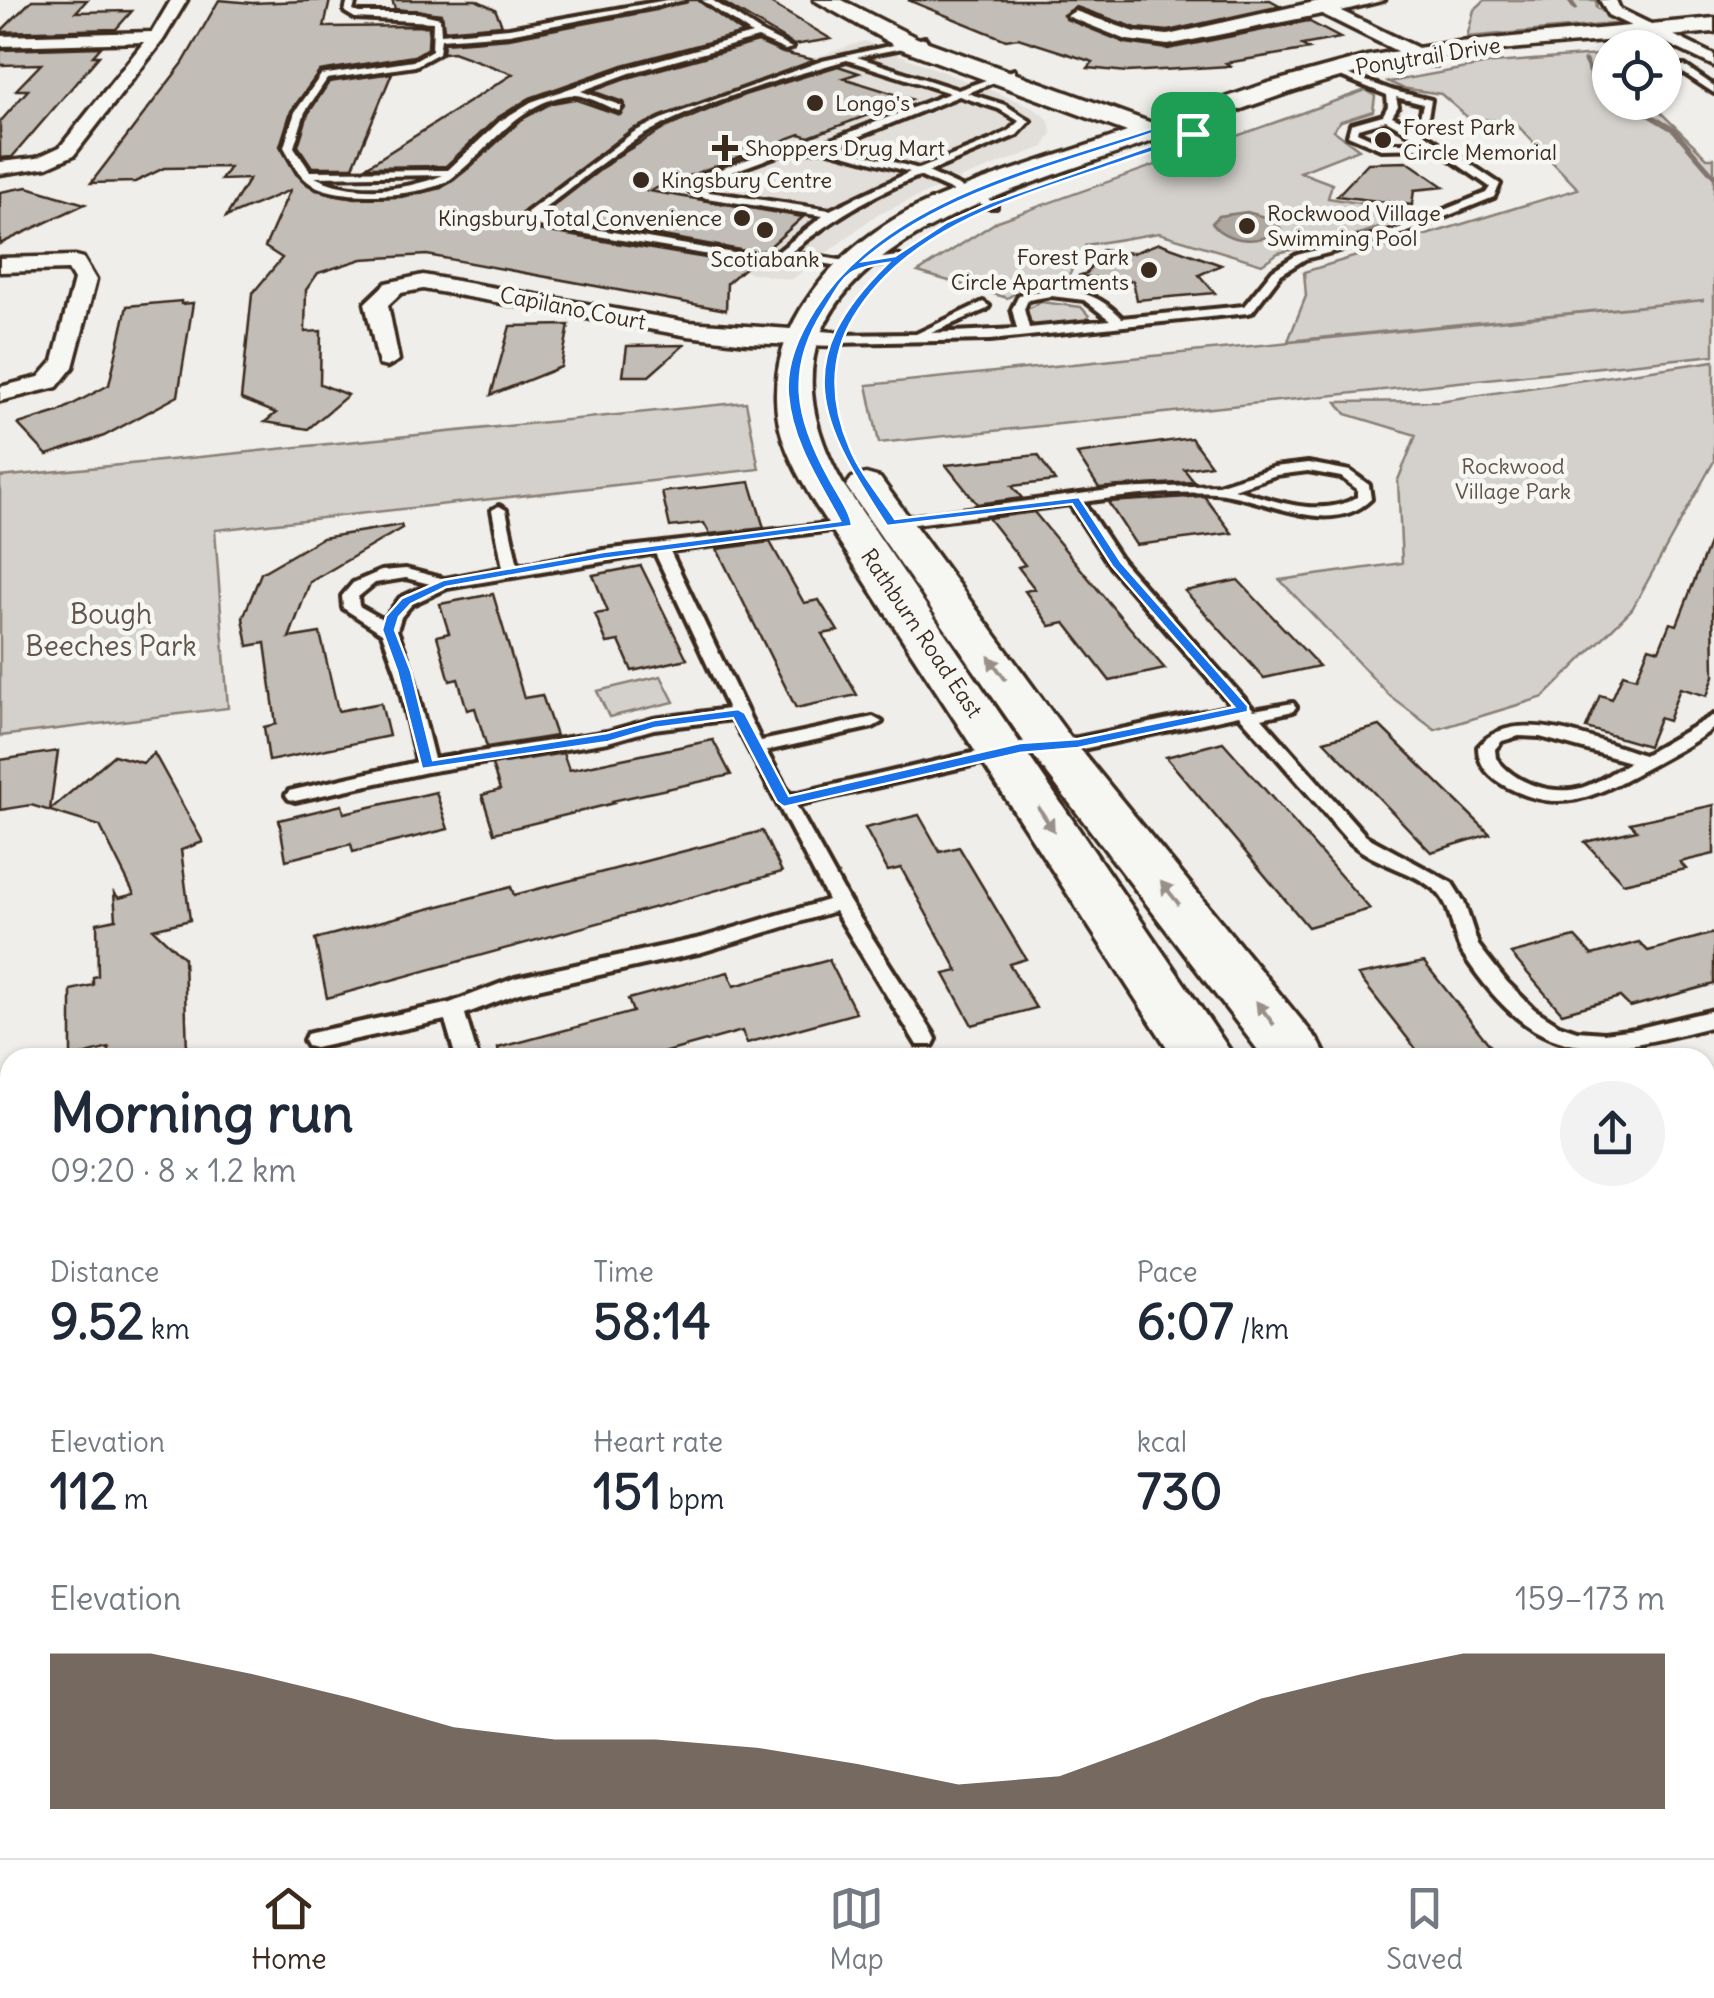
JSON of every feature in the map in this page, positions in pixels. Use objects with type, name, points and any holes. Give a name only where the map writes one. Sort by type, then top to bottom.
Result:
[{"type":"street","points":[[0,168],[35,164],[64,153],[156,38],[179,0]]},
{"type":"street","points":[[825,0],[916,42],[1169,136]]},
{"type":"street","points":[[846,0],[916,42]]},
{"type":"street","points":[[1075,16],[1132,36],[1162,40],[1316,4],[1377,0]]},
{"type":"street","points":[[1608,0],[1614,12],[1652,30]]},
{"type":"street","points":[[1316,4],[1422,58]]},
{"type":"street","name":"Ponytrail Drive","points":[[1682,31],[1714,25]]},
{"type":"street","name":"Ponytrail Drive","points":[[1682,35],[1714,35]]},
{"type":"street","points":[[0,41],[156,38]]},
{"type":"street","name":"Ponytrail Drive","points":[[1169,136],[1346,74],[1422,58],[1592,42]]},
{"type":"street","points":[[1682,45],[1714,61]]},
{"type":"street","name":"Rathburn Road East","points":[[830,396],[818,338],[821,302],[852,266],[900,229],[1169,136]]},
{"type":"street","name":"Rathburn Road East","points":[[980,200],[898,259],[818,338],[792,392],[802,440],[870,523],[1028,750],[1200,1048]]},
{"type":"street","points":[[0,265],[75,263],[85,280],[65,362],[48,382],[0,394]]},
{"type":"street","name":"Capilano Court","points":[[386,360],[376,303],[388,290],[423,282],[688,330],[818,338]]},
{"type":"street","name":"Rathburn Road East","points":[[845,450],[870,523]]},
{"type":"street","name":"Rathburn Road East","points":[[1028,750],[1289,1048]]},
{"type":"lane","points":[[352,0],[350,12],[358,16],[434,18],[439,36],[434,54],[421,62],[341,72],[322,79],[300,112],[289,147],[306,174],[329,188],[380,192],[424,186],[452,172],[503,123],[534,104],[728,40],[760,35]]},
{"type":"lane","points":[[439,36],[509,31],[681,0]]},
{"type":"lane","points":[[706,0],[788,48]]},
{"type":"lane","points":[[898,259],[852,266],[782,254],[751,259],[539,223],[532,212],[652,126],[847,57],[916,42]]},
{"type":"lane","points":[[782,254],[832,214],[882,187],[1000,140],[1024,125],[1025,120],[1018,114],[847,57]]},
{"type":"lane","points":[[1682,68],[1714,90]]},
{"type":"lane","points":[[1346,74],[1391,93],[1428,102],[1423,124]]},
{"type":"lane","points":[[825,146],[1005,75]]},
{"type":"lane","points":[[570,90],[619,108]]},
{"type":"lane","points":[[1387,117],[1393,106],[1391,93]]},
{"type":"lane","points":[[818,338],[1024,332],[1248,309],[1277,272],[1302,257],[1401,232],[1490,195],[1496,186],[1436,145],[1387,117],[1354,126],[1352,133],[1368,144],[1383,147],[1436,145]]},
{"type":"lane","points":[[832,214],[694,189],[703,179],[785,149],[825,146],[874,156],[980,200]]},
{"type":"lane","points":[[306,174],[452,172]]},
{"type":"lane","points":[[1024,332],[1018,310],[1024,298],[1045,291],[1072,292],[1105,304],[1119,322]]},
{"type":"lane","points":[[911,338],[984,306]]},
{"type":"lane","points":[[388,630],[393,616],[406,601],[443,584],[603,555],[1117,493],[1219,489],[1324,512],[1352,508],[1366,496],[1361,484],[1352,477],[1315,467],[1274,471],[1219,489]]},
{"type":"lane","points":[[1075,500],[1116,564],[1359,840],[1386,859],[1444,888],[1456,904],[1461,932],[1471,950],[1544,1028],[1570,1040],[1598,1043],[1714,1018]]},
{"type":"lane","points":[[499,510],[512,574]]},
{"type":"lane","points":[[662,549],[755,748],[840,903],[925,1039]]},
{"type":"lane","points":[[427,766],[404,671],[388,630],[351,608],[349,600],[356,587],[398,573],[426,576],[443,584]]},
{"type":"lane","points":[[784,802],[1028,750],[1287,707]]},
{"type":"lane","points":[[295,795],[427,766],[608,737],[654,724],[738,713]]},
{"type":"lane","points":[[1646,761],[1533,731],[1505,734],[1493,740],[1487,750],[1492,768],[1521,789],[1551,796],[1589,791],[1674,748],[1714,720]]},
{"type":"lane","points":[[755,748],[873,722]]},
{"type":"lane","points":[[315,1040],[453,1010],[515,986],[702,946],[840,903]]},
{"type":"lane","points":[[453,1010],[464,1048]]},
{"type":"shaded area","name":"Kingsbury Centre","points":[[864,41],[1031,106],[1048,119],[1052,133],[1044,147],[875,216],[791,280],[492,224],[642,116]]},
{"type":"shaded area","name":"Rockwood Village Swimming Pool","points":[[1247,212],[1275,220],[1281,229],[1265,238],[1245,240],[1226,235],[1212,223],[1219,216]]},
{"type":"green space","points":[[1485,0],[1596,0],[1597,8],[1624,23],[1467,37],[1474,10]]},
{"type":"green space","points":[[1592,55],[1592,120],[1668,120],[1707,158],[1714,158],[1714,355],[879,443],[867,385],[1704,300],[1288,341],[1306,296],[1304,272],[1578,189],[1515,123],[1467,117],[1441,94],[1389,82],[1494,63]]},
{"type":"green space","points":[[1366,90],[1375,96],[1373,111],[1341,121],[1333,130],[1359,149],[1300,172],[1332,184],[1328,198],[1420,213],[1357,235],[1360,237],[1304,251],[1299,248],[1278,253],[1262,264],[1159,233],[1086,245],[1064,284],[1027,287],[1007,298],[918,272],[998,221]]},
{"type":"green space","points":[[1041,302],[1081,307],[1089,316],[1083,324],[1040,327],[1022,312]]},
{"type":"green space","name":"Rockwood Village Park","points":[[1714,361],[1714,461],[1632,609],[1544,697],[1435,730],[1390,696],[1280,580],[1402,563],[1398,480],[1416,435],[1346,414],[1337,402],[1439,401]]},
{"type":"green space","name":"Bough Beeches Park","points":[[746,402],[759,469],[215,530],[228,708],[0,736],[0,477]]},
{"type":"green space","points":[[661,676],[674,702],[609,717],[597,691]]},
{"type":"building","points":[[32,0],[87,0],[76,12],[132,11],[116,29],[0,32]]},
{"type":"building","points":[[219,0],[330,0],[324,27],[429,26],[428,48],[414,56],[320,71],[291,111],[280,146],[296,174],[316,190],[355,198],[401,197],[441,188],[468,169],[521,120],[552,103],[574,99],[620,115],[625,108],[623,102],[592,91],[631,77],[758,42],[815,60],[632,129],[522,213],[538,230],[748,265],[727,283],[726,310],[427,255],[362,259],[318,273],[306,290],[305,332],[321,331],[320,384],[348,395],[308,429],[265,422],[276,413],[241,399],[252,294],[282,258],[265,247],[290,190],[226,217],[249,179],[221,180],[230,167],[164,168],[135,182],[91,183],[183,63]]},
{"type":"building","points":[[392,0],[476,0],[495,9],[502,25],[444,30],[441,14],[395,9]]},
{"type":"building","points":[[698,0],[743,33],[623,65],[530,98],[497,118],[446,166],[366,167],[513,74],[453,52],[443,53],[444,43],[509,38]]},
{"type":"building","points":[[719,0],[765,0],[831,39],[794,45]]},
{"type":"building","points":[[908,0],[1270,0],[1281,6],[1168,31],[1136,28],[1076,7],[1063,15],[1126,43],[1168,49],[1308,21],[1340,38],[1302,45],[1309,49],[1226,63],[1230,66],[1127,72],[1088,68],[1093,62],[1018,38],[1006,40]]},
{"type":"building","points":[[101,47],[93,56],[99,56],[12,157],[0,158],[0,122],[28,90],[16,90],[41,64],[0,65],[0,50]]},
{"type":"building","name":"Kingsbury Centre","points":[[838,66],[859,73],[843,78],[911,99],[809,137],[800,134],[649,191],[803,217],[766,250],[751,252],[543,214],[618,156],[667,127],[744,95]]},
{"type":"building","points":[[392,73],[353,167],[312,167],[298,146],[308,114],[329,82]]},
{"type":"building","points":[[1408,162],[1444,187],[1414,190],[1412,205],[1337,196],[1368,163]]},
{"type":"building","points":[[27,187],[85,204],[0,244],[0,192]]},
{"type":"building","name":"Forest Park Circle Apartments","points":[[1159,243],[1221,265],[1199,275],[1215,293],[1137,300],[1133,281],[1078,276],[1087,273],[1102,250],[1133,253]]},
{"type":"building","points":[[193,303],[178,396],[104,436],[47,455],[18,424],[58,412],[109,385],[127,306]]},
{"type":"building","points":[[569,325],[561,367],[491,395],[510,326]]},
{"type":"building","points":[[684,345],[649,376],[623,376],[627,346]]},
{"type":"building","points":[[1191,438],[1211,465],[1184,469],[1194,482],[1099,488],[1077,454]]},
{"type":"building","points":[[1038,455],[1055,481],[1012,486],[1022,498],[977,504],[946,465]]},
{"type":"building","points":[[750,482],[764,528],[710,534],[704,523],[670,527],[662,492]]},
{"type":"building","points":[[1204,496],[1232,533],[1136,545],[1108,502]]},
{"type":"building","points":[[1034,512],[1165,669],[1110,681],[1065,623],[1050,626],[1025,591],[1035,589],[1018,567],[1025,565],[988,518]]},
{"type":"building","points":[[401,525],[402,528],[310,582],[289,638],[320,633],[338,711],[381,703],[389,736],[269,761],[264,727],[276,724],[265,643],[248,646],[243,618],[261,573],[322,538]]},
{"type":"building","points":[[1712,536],[1714,676],[1707,696],[1680,688],[1668,721],[1659,718],[1648,746],[1586,728],[1600,695],[1612,699],[1623,674],[1636,678],[1649,647],[1659,650],[1670,623],[1677,625]]},
{"type":"building","points":[[770,542],[804,603],[819,600],[838,631],[822,634],[857,695],[796,708],[717,549]]},
{"type":"building","points":[[641,566],[687,659],[632,671],[619,641],[607,643],[595,614],[608,612],[593,575]]},
{"type":"building","points":[[1238,580],[1319,666],[1264,678],[1185,591]]},
{"type":"building","points":[[493,594],[524,698],[542,695],[556,736],[487,747],[475,708],[467,710],[458,679],[450,681],[437,636],[449,633],[440,604]]},
{"type":"building","points":[[1380,726],[1490,834],[1431,852],[1324,741]]},
{"type":"building","points":[[713,740],[731,775],[612,801],[494,833],[482,795],[500,790],[492,765],[563,753],[569,770]]},
{"type":"building","points":[[1223,742],[1370,909],[1308,927],[1166,757]]},
{"type":"building","points":[[58,751],[50,810],[114,755],[143,763],[154,753],[203,842],[181,850],[190,920],[153,929],[184,958],[187,1048],[71,1048],[71,990],[93,985],[93,977],[98,976],[97,923],[116,919],[114,893],[119,898],[134,894],[100,826],[31,805],[0,810],[0,760]]},
{"type":"building","points":[[436,792],[448,829],[353,852],[351,844],[286,860],[279,820],[342,805],[344,813]]},
{"type":"building","points":[[1714,805],[1714,854],[1680,862],[1686,869],[1623,883],[1585,842],[1637,830],[1630,823]]},
{"type":"building","points":[[919,815],[940,852],[959,847],[1026,959],[1009,964],[1036,1008],[972,1025],[944,974],[958,971],[901,868],[888,871],[865,828]]},
{"type":"building","points":[[762,831],[782,872],[327,998],[315,939],[511,887],[514,895]]},
{"type":"building","points":[[1714,933],[1714,984],[1630,1007],[1620,997],[1562,1013],[1511,954],[1575,937],[1592,955],[1639,942],[1648,951]]},
{"type":"building","points":[[829,960],[856,1013],[747,1043],[742,1031],[681,1048],[498,1048],[633,1012],[628,999],[728,972],[734,986]]},
{"type":"building","points":[[1424,962],[1492,1048],[1415,1048],[1358,975]]},
{"type":"waterway","points":[[1569,0],[1575,8]]},
{"type":"waterway","points":[[1585,61],[1592,75]]},
{"type":"waterway","points":[[1657,120],[1674,130],[1714,176]]},
{"type":"place","name":"Longo's","points":[[815,103]]},
{"type":"place","name":"Forest Park Circle Memorial","points":[[1383,140]]},
{"type":"place","name":"Shoppers Drug Mart","points":[[725,148]]},
{"type":"place","name":"Kingsbury Centre","points":[[641,180]]},
{"type":"place","name":"Kingsbury Total Convenience","points":[[742,218]]},
{"type":"place","name":"Rockwood Village Swimming Pool","points":[[1247,226]]},
{"type":"place","name":"Scotiabank","points":[[765,230]]},
{"type":"place","name":"Forest Park Circle Apartments","points":[[1149,270]]},
{"type":"route","points":[[1193,134],[992,205],[950,224],[898,259],[852,266],[838,280],[801,338],[792,392],[802,440],[848,524],[603,555],[443,584],[406,601],[393,616],[388,630],[404,671],[427,766],[608,737],[654,724],[738,713],[784,802],[1020,748],[1078,744],[1243,709],[1116,564],[1075,500],[892,523],[845,450],[830,406],[828,385],[836,339],[845,318],[879,275],[898,259],[852,266],[890,235],[969,195],[1168,126],[1193,134]]}]
